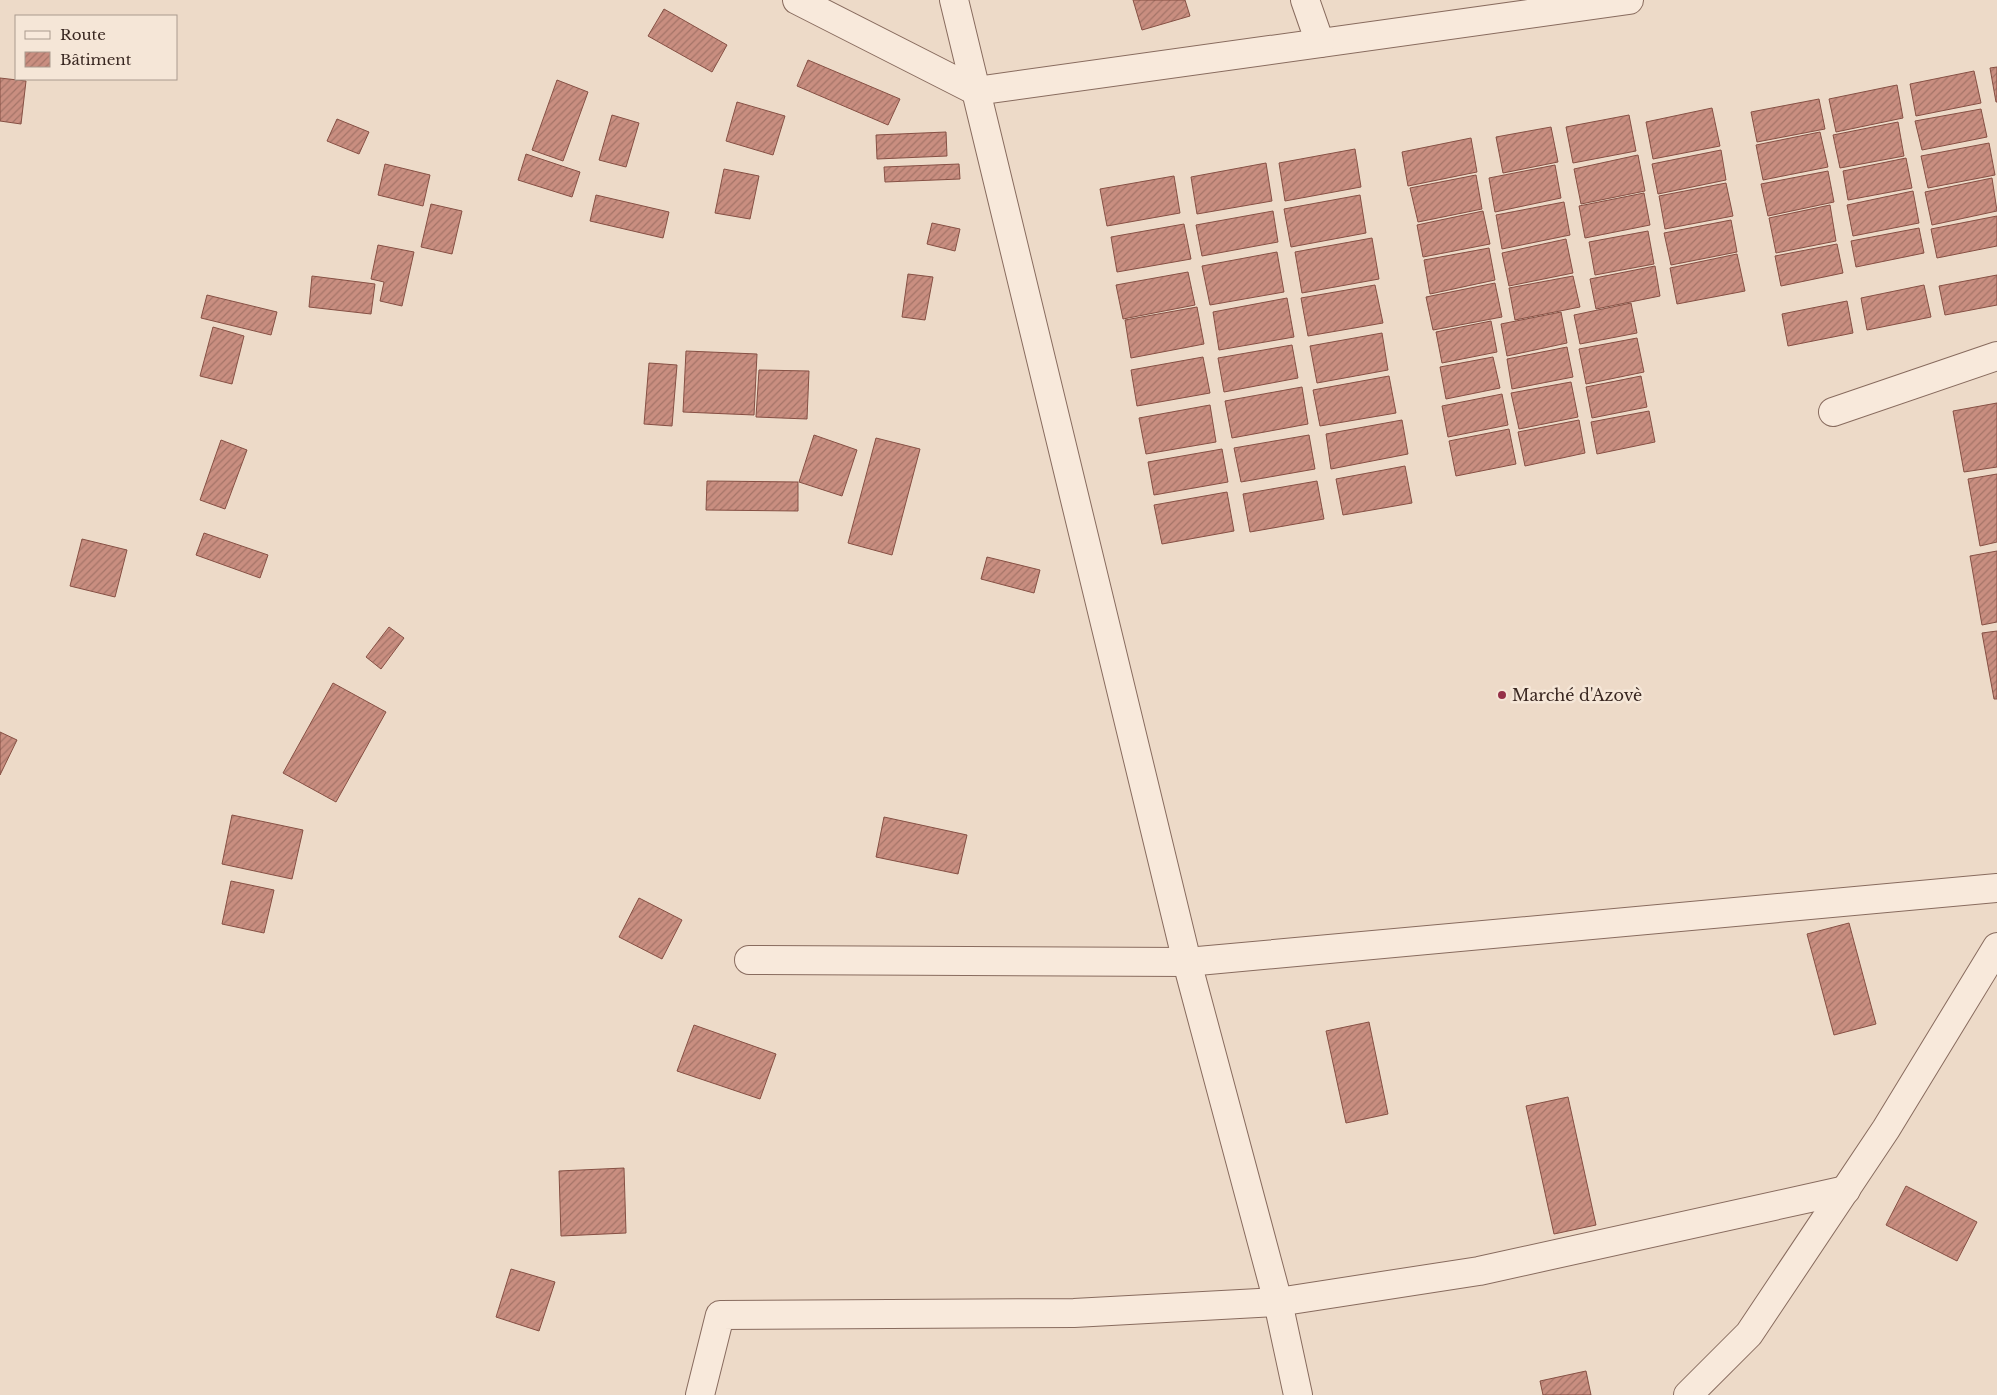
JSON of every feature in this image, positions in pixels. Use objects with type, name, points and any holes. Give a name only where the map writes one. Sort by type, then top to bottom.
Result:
[{"type":"street","points":[[796,0],[976,91],[1629,0]]},
{"type":"street","points":[[954,0],[1187,962],[1278,1302],[1298,1395]]},
{"type":"street","points":[[1305,0],[1320,43]]},
{"type":"street","points":[[1833,412],[1997,356]]},
{"type":"street","points":[[749,960],[1187,962],[1997,888]]},
{"type":"street","points":[[1688,1395],[1749,1334],[1886,1129],[1997,947]]},
{"type":"street","points":[[700,1395],[720,1315],[1074,1313],[1278,1302],[1479,1271],[1846,1190]]},
{"type":"building","points":[[1133,0],[1185,0],[1190,16],[1142,30]]},
{"type":"building","points":[[664,9],[727,45],[712,72],[648,36]]},
{"type":"building","points":[[808,60],[900,99],[888,125],[797,86]]},
{"type":"building","points":[[1997,67],[1997,102],[1996,102],[1990,68]]},
{"type":"building","points":[[1974,71],[1981,103],[1916,116],[1910,84]]},
{"type":"building","points":[[0,78],[26,81],[21,124],[0,121]]},
{"type":"building","points":[[557,80],[588,92],[563,161],[532,150]]},
{"type":"building","points":[[1897,85],[1903,118],[1836,132],[1829,99]]},
{"type":"building","points":[[1819,99],[1825,129],[1757,142],[1751,112]]},
{"type":"building","points":[[737,102],[785,116],[773,155],[726,141]]},
{"type":"building","points":[[1712,108],[1720,146],[1653,159],[1646,122]]},
{"type":"building","points":[[1981,109],[1987,137],[1922,150],[1915,121]]},
{"type":"building","points":[[612,115],[639,123],[626,167],[599,160]]},
{"type":"building","points":[[1629,115],[1636,151],[1573,163],[1566,127]]},
{"type":"building","points":[[337,119],[369,132],[359,154],[327,141]]},
{"type":"building","points":[[1898,122],[1904,156],[1840,168],[1833,135]]},
{"type":"building","points":[[1551,127],[1558,162],[1503,173],[1496,137]]},
{"type":"building","points":[[946,132],[947,156],[877,159],[876,135]]},
{"type":"building","points":[[1820,132],[1828,167],[1763,180],[1756,145]]},
{"type":"building","points":[[1471,138],[1477,172],[1408,186],[1402,152]]},
{"type":"building","points":[[1989,143],[1995,175],[1928,188],[1921,156]]},
{"type":"building","points":[[1355,149],[1361,187],[1285,201],[1279,163]]},
{"type":"building","points":[[1721,150],[1726,180],[1658,194],[1652,164]]},
{"type":"building","points":[[526,154],[580,172],[572,197],[518,180]]},
{"type":"building","points":[[1638,155],[1645,191],[1581,204],[1574,169]]},
{"type":"building","points":[[1906,158],[1912,188],[1848,200],[1843,171]]},
{"type":"building","points":[[1266,163],[1272,201],[1197,214],[1191,177]]},
{"type":"building","points":[[385,164],[430,175],[423,206],[378,195]]},
{"type":"building","points":[[959,164],[960,179],[885,182],[884,167]]},
{"type":"building","points":[[1555,165],[1561,198],[1495,212],[1489,178]]},
{"type":"building","points":[[724,169],[759,176],[750,219],[715,213]]},
{"type":"building","points":[[1828,171],[1834,202],[1768,216],[1761,184]]},
{"type":"building","points":[[1476,175],[1482,209],[1418,222],[1410,188]]},
{"type":"building","points":[[1174,176],[1180,213],[1107,226],[1100,189]]},
{"type":"building","points":[[1992,178],[1997,211],[1932,225],[1925,192]]},
{"type":"building","points":[[1726,183],[1733,216],[1665,229],[1659,196]]},
{"type":"building","points":[[1913,191],[1919,223],[1853,236],[1847,205]]},
{"type":"building","points":[[1644,193],[1650,225],[1585,238],[1579,206]]},
{"type":"building","points":[[596,195],[669,212],[663,238],[590,221]]},
{"type":"building","points":[[1360,195],[1366,233],[1291,247],[1284,209]]},
{"type":"building","points":[[1564,202],[1570,235],[1502,249],[1496,215]]},
{"type":"building","points":[[431,204],[462,211],[452,254],[421,247]]},
{"type":"building","points":[[1830,205],[1836,241],[1776,253],[1769,218]]},
{"type":"building","points":[[1273,211],[1278,242],[1202,256],[1196,225]]},
{"type":"building","points":[[1483,211],[1490,244],[1423,257],[1417,225]]},
{"type":"building","points":[[1997,216],[1997,246],[1937,258],[1931,229]]},
{"type":"building","points":[[1731,220],[1737,252],[1671,265],[1664,233]]},
{"type":"building","points":[[932,223],[960,229],[955,251],[927,244]]},
{"type":"building","points":[[1184,224],[1191,259],[1117,272],[1111,237]]},
{"type":"building","points":[[1919,228],[1924,253],[1856,267],[1851,241]]},
{"type":"building","points":[[1648,231],[1654,264],[1595,275],[1589,242]]},
{"type":"building","points":[[1372,238],[1379,279],[1302,293],[1295,252]]},
{"type":"building","points":[[1566,239],[1573,273],[1509,286],[1502,253]]},
{"type":"building","points":[[1837,244],[1843,273],[1781,286],[1775,256]]},
{"type":"building","points":[[378,245],[414,252],[402,306],[380,301],[384,282],[371,279]]},
{"type":"building","points":[[1489,248],[1495,280],[1430,294],[1424,260]]},
{"type":"building","points":[[1277,252],[1284,292],[1210,305],[1202,266]]},
{"type":"building","points":[[1737,254],[1745,291],[1677,304],[1670,268]]},
{"type":"building","points":[[1655,266],[1660,296],[1596,309],[1590,279]]},
{"type":"building","points":[[1188,272],[1195,305],[1123,319],[1116,285]]},
{"type":"building","points":[[908,274],[933,277],[925,320],[902,317]]},
{"type":"building","points":[[1997,275],[1997,305],[1945,315],[1939,286]]},
{"type":"building","points":[[312,276],[375,284],[371,314],[309,307]]},
{"type":"building","points":[[1573,276],[1580,307],[1515,320],[1509,288]]},
{"type":"building","points":[[1495,283],[1502,317],[1433,330],[1426,297]]},
{"type":"building","points":[[1375,285],[1383,323],[1308,336],[1301,298]]},
{"type":"building","points":[[1924,285],[1931,317],[1867,330],[1861,298]]},
{"type":"building","points":[[207,295],[277,312],[271,335],[201,318]]},
{"type":"building","points":[[1287,298],[1294,337],[1219,350],[1213,312]]},
{"type":"building","points":[[1847,301],[1853,333],[1788,346],[1782,314]]},
{"type":"building","points":[[1631,303],[1637,333],[1580,344],[1574,315]]},
{"type":"building","points":[[1197,307],[1204,344],[1131,358],[1125,320]]},
{"type":"building","points":[[1561,312],[1567,343],[1507,356],[1501,324]]},
{"type":"building","points":[[1491,321],[1497,352],[1442,363],[1436,332]]},
{"type":"building","points":[[213,327],[244,336],[232,384],[200,376]]},
{"type":"building","points":[[1382,333],[1388,370],[1317,383],[1310,346]]},
{"type":"building","points":[[1637,338],[1644,372],[1586,384],[1579,349]]},
{"type":"building","points":[[1292,345],[1298,378],[1224,392],[1218,358]]},
{"type":"building","points":[[1567,347],[1573,377],[1512,389],[1507,359]]},
{"type":"building","points":[[686,351],[757,354],[754,415],[683,412]]},
{"type":"building","points":[[1203,357],[1210,393],[1137,406],[1131,370]]},
{"type":"building","points":[[1493,357],[1500,388],[1446,399],[1440,367]]},
{"type":"building","points":[[649,363],[677,365],[672,426],[644,424]]},
{"type":"building","points":[[759,370],[809,371],[807,419],[756,417]]},
{"type":"building","points":[[1389,376],[1396,413],[1320,426],[1313,390]]},
{"type":"building","points":[[1641,376],[1647,407],[1592,418],[1586,387]]},
{"type":"building","points":[[1571,382],[1578,417],[1519,429],[1511,393]]},
{"type":"building","points":[[1302,387],[1308,424],[1232,438],[1225,401]]},
{"type":"building","points":[[1502,394],[1508,425],[1448,437],[1442,406]]},
{"type":"building","points":[[1997,403],[1997,467],[1964,472],[1953,411]]},
{"type":"building","points":[[1210,405],[1216,442],[1146,454],[1139,418]]},
{"type":"building","points":[[1649,411],[1655,442],[1597,454],[1591,422]]},
{"type":"building","points":[[1402,420],[1408,454],[1331,469],[1326,434]]},
{"type":"building","points":[[1579,420],[1585,453],[1525,466],[1518,432]]},
{"type":"building","points":[[1509,429],[1516,464],[1456,476],[1449,441]]},
{"type":"building","points":[[814,435],[857,450],[842,496],[799,482]]},
{"type":"building","points":[[1309,435],[1315,469],[1241,482],[1234,448]]},
{"type":"building","points":[[876,438],[920,449],[892,555],[848,543]]},
{"type":"building","points":[[221,440],[247,450],[225,509],[200,500]]},
{"type":"building","points":[[1222,449],[1228,482],[1154,495],[1148,462]]},
{"type":"building","points":[[1405,466],[1412,503],[1343,515],[1336,479]]},
{"type":"building","points":[[1997,474],[1997,542],[1980,546],[1968,479]]},
{"type":"building","points":[[707,481],[798,482],[798,511],[706,510]]},
{"type":"building","points":[[1317,481],[1324,519],[1250,532],[1243,494]]},
{"type":"building","points":[[1227,492],[1234,531],[1162,544],[1154,505]]},
{"type":"building","points":[[204,533],[268,555],[260,578],[196,555]]},
{"type":"building","points":[[82,539],[127,550],[115,597],[70,586]]},
{"type":"building","points":[[1997,551],[1997,622],[1982,625],[1970,556]]},
{"type":"building","points":[[987,557],[1040,570],[1034,593],[981,579]]},
{"type":"building","points":[[389,627],[404,638],[381,669],[366,657]]},
{"type":"building","points":[[1997,631],[1997,699],[1994,699],[1982,633]]},
{"type":"building","points":[[333,683],[386,712],[336,802],[283,773]]},
{"type":"building","points":[[0,732],[17,740],[0,775]]},
{"type":"building","points":[[232,815],[303,830],[292,879],[222,864]]},
{"type":"building","points":[[884,817],[967,835],[958,874],[876,857]]},
{"type":"building","points":[[231,881],[274,890],[264,933],[222,924]]},
{"type":"building","points":[[639,898],[682,920],[662,959],[619,937]]},
{"type":"building","points":[[1849,923],[1876,1024],[1834,1035],[1807,934]]},
{"type":"building","points":[[1369,1022],[1388,1114],[1346,1123],[1326,1031]]},
{"type":"building","points":[[694,1025],[776,1054],[760,1099],[677,1071]]},
{"type":"building","points":[[1568,1097],[1596,1225],[1554,1234],[1526,1106]]},
{"type":"building","points":[[624,1168],[626,1233],[561,1236],[559,1171]]},
{"type":"building","points":[[1906,1186],[1977,1222],[1957,1261],[1886,1225]]},
{"type":"building","points":[[511,1269],[555,1282],[539,1331],[496,1317]]},
{"type":"building","points":[[1586,1371],[1591,1395],[1543,1395],[1540,1381]]},
{"type":"place","name":"Marché d'Azovè","points":[[1502,695]]}]
